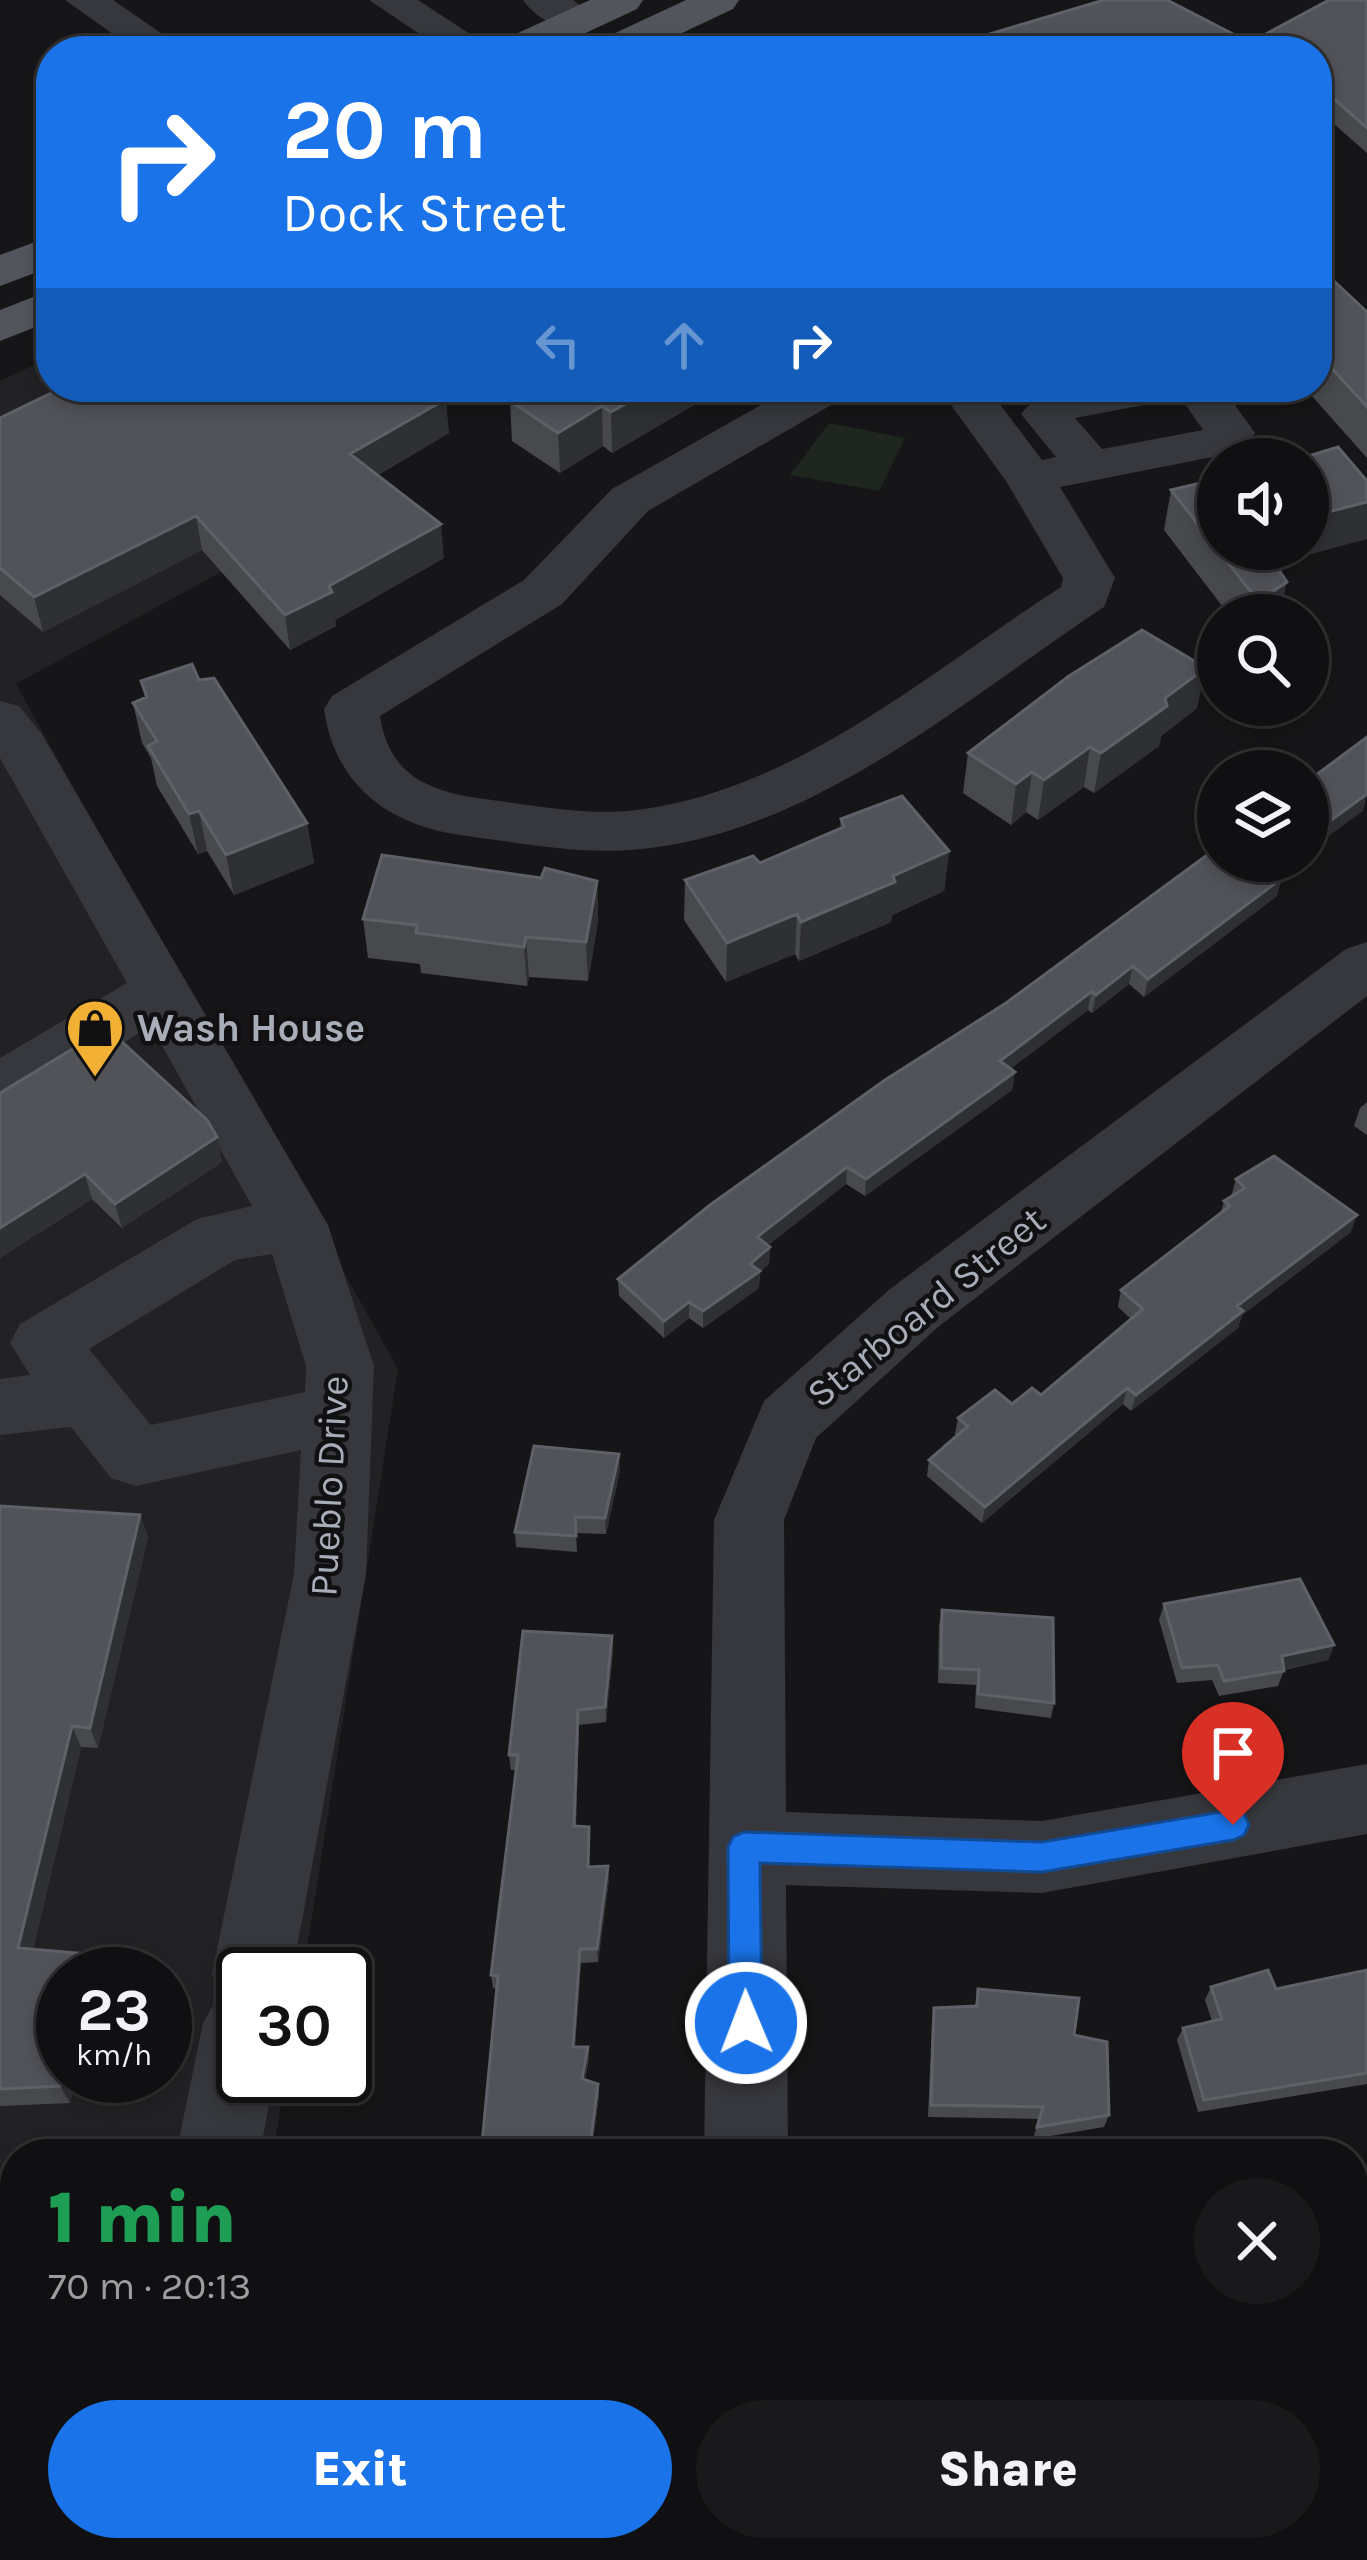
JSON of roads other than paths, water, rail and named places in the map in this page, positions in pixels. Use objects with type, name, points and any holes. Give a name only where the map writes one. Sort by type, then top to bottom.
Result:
[{"type":"main road","points":[[531,36],[561,10],[623,0]]},
{"type":"main road","points":[[643,36],[719,0]]},
{"type":"main road","points":[[0,272],[36,256]]},
{"type":"main road","points":[[0,327],[36,311]]},
{"type":"street","points":[[86,0],[142,36]]},
{"type":"street","points":[[408,3],[454,36]]},
{"type":"street","points":[[802,402],[631,500],[543,592],[351,709],[376,773],[408,805],[435,813],[633,831],[801,778],[1085,595],[1088,578],[1029,477],[973,402]]},
{"type":"street","points":[[1085,402],[1052,408],[1045,414],[1093,469]]},
{"type":"street","points":[[1029,477],[1093,469],[1221,442],[1230,433],[1208,402]]},
{"type":"street","name":"Pueblo Drive","points":[[7,741],[161,991],[296,1225],[340,1366],[330,1574],[257,1947]]},
{"type":"street","name":"Starboard Street","points":[[746,2139],[749,1520],[788,1421],[914,1308],[1367,964]]},
{"type":"street","points":[[0,1087],[161,991]]},
{"type":"street","points":[[296,1225],[220,1237],[44,1343],[136,1457],[338,1414]]},
{"type":"street","points":[[0,1407],[87,1397]]},
{"type":"street","points":[[744,1847],[1042,1857],[1367,1799]]},
{"type":"street","points":[[221,2139],[228,2103]]},
{"type":"place","name":"Wash House","points":[[95,1079]]}]
